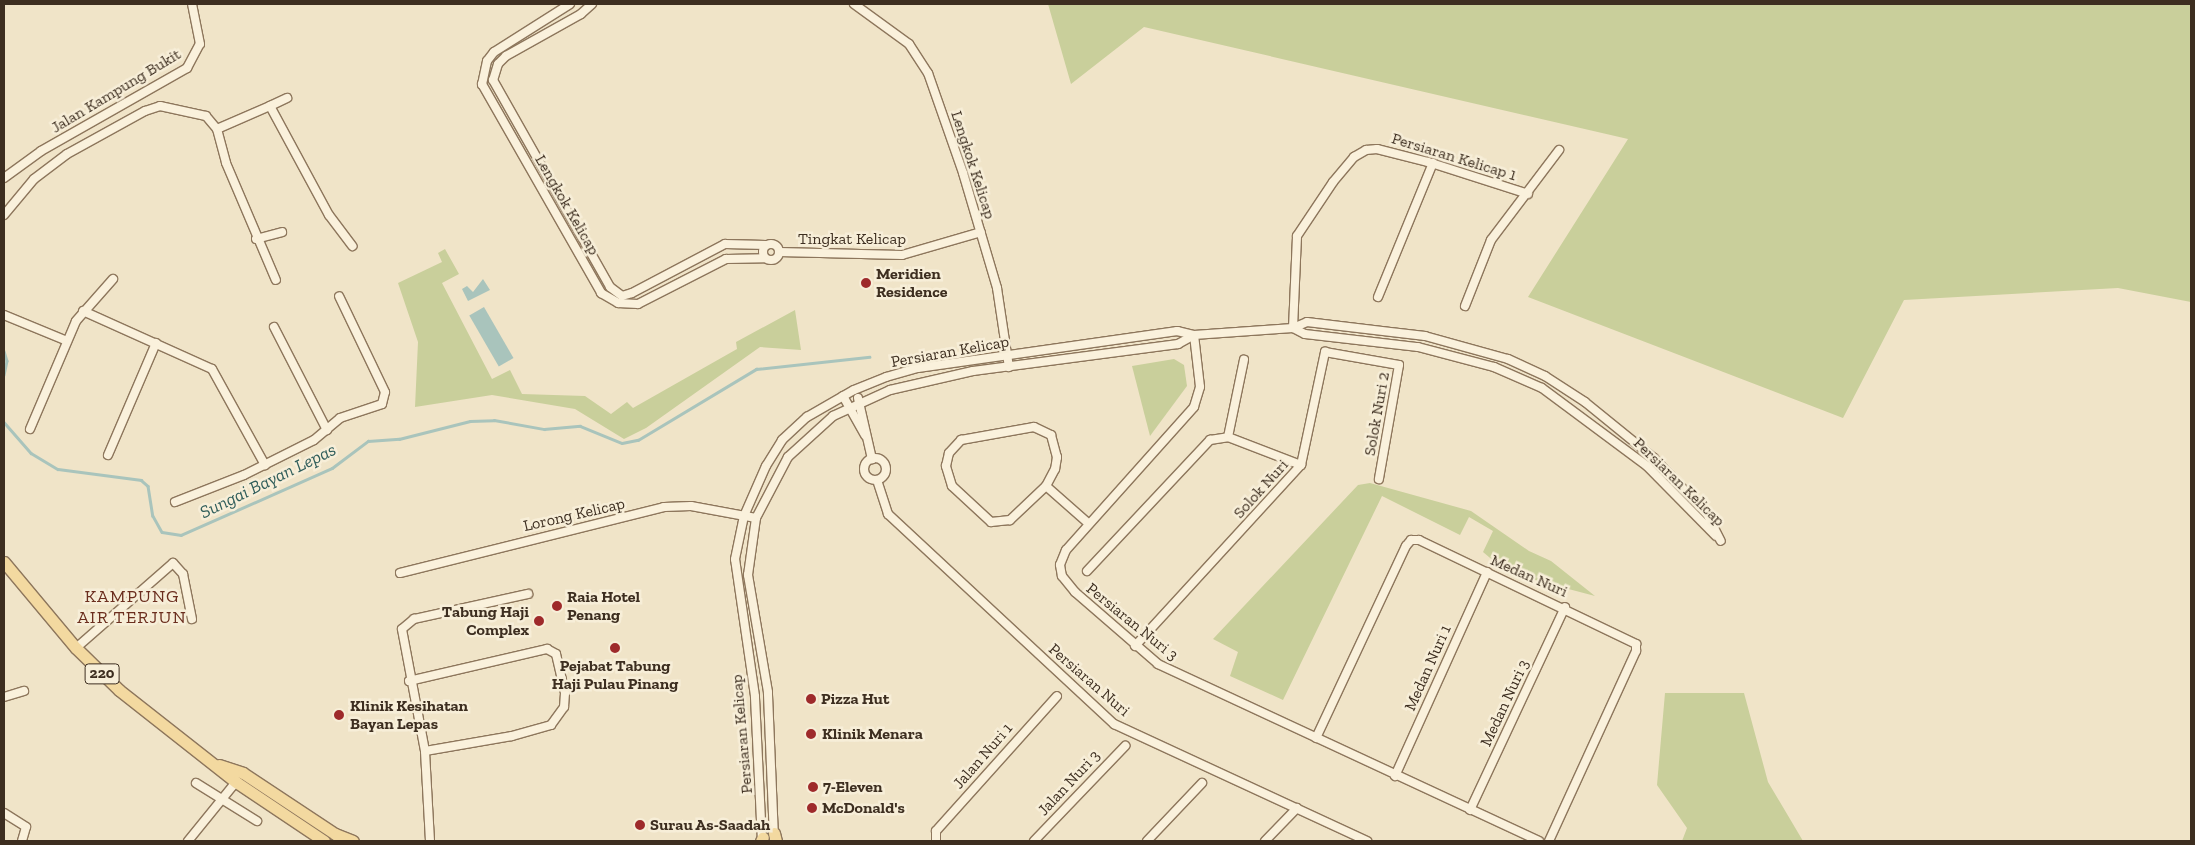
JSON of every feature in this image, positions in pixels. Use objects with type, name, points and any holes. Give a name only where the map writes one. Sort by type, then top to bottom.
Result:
[{"type":"main road","name":"220","points":[[4,562],[76,648],[160,725],[220,765],[243,774],[335,834],[353,841]]},
{"type":"main road","name":"220","points":[[220,765],[236,782],[324,841]]},
{"type":"street","name":"Jalan Kampung Bukit","points":[[4,178],[42,151],[187,68],[200,44],[192,4]]},
{"type":"street","name":"Lengkok Kelicap","points":[[570,4],[494,52],[486,61],[482,84],[602,293],[618,303],[638,304],[726,259],[765,258]]},
{"type":"street","name":"Lengkok Kelicap","points":[[592,4],[581,14],[506,56],[498,64],[493,80],[610,287],[622,296],[632,293],[725,244],[766,245]]},
{"type":"street","name":"Lengkok Kelicap","points":[[854,4],[909,44],[928,73],[981,232],[997,288],[1008,366]]},
{"type":"street","points":[[217,129],[287,98]]},
{"type":"street","points":[[4,215],[34,179],[68,154],[145,111],[160,106],[206,116],[217,129],[256,239],[276,280]]},
{"type":"street","points":[[270,106],[329,215],[352,246]]},
{"type":"street","name":"Persiaran Kelicap 1","points":[[1293,328],[1297,236],[1354,157],[1377,149],[1433,164],[1528,194]]},
{"type":"street","points":[[1465,306],[1491,240],[1528,194],[1559,150]]},
{"type":"street","points":[[1378,297],[1433,164]]},
{"type":"street","points":[[256,239],[282,232]]},
{"type":"street","name":"Tingkat Kelicap","points":[[779,252],[902,255],[981,232]]},
{"type":"street","points":[[766,245],[775,245],[779,252],[774,260],[765,258],[766,245]]},
{"type":"street","points":[[30,429],[67,341],[83,312],[113,279]]},
{"type":"street","points":[[174,502],[265,465],[326,430],[340,418],[382,404],[385,392],[339,296]]},
{"type":"street","points":[[83,312],[194,360],[216,373],[265,465]]},
{"type":"street","points":[[4,315],[67,341]]},
{"type":"street","name":"Persiaran Kelicap","points":[[768,839],[755,696],[735,559],[744,516],[766,466],[782,440],[807,417],[854,390],[918,368],[1177,331],[1194,334],[1293,328],[1307,322],[1354,325],[1446,342],[1508,359],[1544,376],[1585,402],[1654,458],[1707,514],[1721,541],[1647,466],[1557,398],[1494,367],[1443,354],[1375,341],[1305,334],[1293,328]]},
{"type":"street","points":[[274,326],[326,430]]},
{"type":"street","name":"Persiaran Kelicap","points":[[768,839],[768,692],[748,574],[756,518],[788,457],[806,437],[859,401],[921,381],[1008,366],[1178,344],[1194,334]]},
{"type":"street","name":"Persiaran Nuri 3","points":[[1194,334],[1200,387],[1194,407],[1088,523],[1066,550],[1060,565],[1062,576],[1075,592],[1135,646],[1175,674],[1539,841]]},
{"type":"street","points":[[1443,354],[1446,342]]},
{"type":"street","points":[[108,455],[156,343]]},
{"type":"street","name":"Solok Nuri 2","points":[[1301,465],[1325,352],[1364,357],[1396,363],[1400,369],[1379,479]]},
{"type":"street","points":[[1087,571],[1210,440],[1228,437],[1244,360]]},
{"type":"street","points":[[854,390],[859,401],[865,435],[872,459],[879,459],[886,468],[877,480]]},
{"type":"street","points":[[843,396],[865,435]]},
{"type":"street","points":[[1042,429],[1051,435],[1057,457],[1046,486],[1010,520],[991,522],[952,486],[946,466],[948,453],[961,440],[1042,429]]},
{"type":"street","name":"Solok Nuri","points":[[1135,646],[1301,465],[1228,437]]},
{"type":"street","name":"Persiaran Nuri","points":[[872,459],[865,472],[877,480],[888,514],[1114,724],[1367,841]]},
{"type":"street","points":[[1046,486],[1088,523]]},
{"type":"street","name":"Lorong Kelicap","points":[[400,573],[664,507],[691,506],[756,518]]},
{"type":"street","name":"Medan Nuri","points":[[1316,738],[1412,540],[1487,572],[1632,639],[1636,651],[1549,841]]},
{"type":"street","points":[[76,648],[173,563],[186,582],[192,619]]},
{"type":"street","name":"Medan Nuri 1","points":[[1395,776],[1487,572]]},
{"type":"street","points":[[430,841],[426,751],[402,637],[407,622],[528,594]]},
{"type":"street","name":"Medan Nuri 3","points":[[1470,810],[1565,607]]},
{"type":"street","points":[[410,681],[547,649],[556,654],[563,685],[564,707],[551,725],[512,736],[426,751]]},
{"type":"street","points":[[4,697],[24,691]]},
{"type":"street","name":"Jalan Nuri 1","points":[[935,839],[936,831],[1056,696]]},
{"type":"street","name":"Jalan Nuri 3","points":[[1034,841],[1125,746]]},
{"type":"street","points":[[188,841],[236,782]]},
{"type":"street","points":[[1147,841],[1202,782]]},
{"type":"street","points":[[196,783],[257,821]]},
{"type":"street","points":[[1265,841],[1297,808]]},
{"type":"street","points":[[4,814],[26,827],[22,841]]},
{"type":"green space","points":[[1048,4],[2191,4],[2191,302],[2118,288],[1904,300],[1843,418],[1528,297],[1628,139],[1144,27],[1071,84]]},
{"type":"green space","points":[[445,249],[459,274],[442,283],[492,379],[510,370],[522,394],[585,396],[611,414],[627,402],[633,408],[737,349],[736,342],[795,310],[801,350],[760,347],[646,428],[624,439],[575,409],[492,395],[415,407],[418,342],[398,283],[442,262],[438,253]]},
{"type":"green space","points":[[1174,359],[1184,365],[1187,386],[1150,436],[1132,366]]},
{"type":"green space","points":[[1370,483],[1471,511],[1529,551],[1551,561],[1595,596],[1508,573],[1483,552],[1493,531],[1469,517],[1460,535],[1382,496],[1283,700],[1230,676],[1238,652],[1213,639],[1358,485]]},
{"type":"green space","points":[[1665,693],[1744,693],[1768,782],[1803,841],[1682,841],[1687,828],[1657,785]]},
{"type":"water","points":[[483,279],[490,290],[468,301],[462,289],[467,286],[473,292]]},
{"type":"water","points":[[484,307],[514,358],[499,367],[469,316]]},
{"type":"waterway","name":"Sungai Bayan Lepas","points":[[4,351],[7,361],[4,375]]},
{"type":"waterway","name":"Sungai Bayan Lepas","points":[[4,422],[31,453],[58,469],[141,480],[148,486],[153,516],[162,532],[181,535],[332,468],[368,441],[399,439],[470,421],[494,420],[544,429],[580,426],[622,443],[638,440],[756,369],[869,357]]},
{"type":"place","name":"Meridien Residence","points":[[866,283]]},
{"type":"place","name":"Raia Hotel Penang","points":[[557,606]]},
{"type":"place","name":"Tabung Haji Complex","points":[[539,621]]},
{"type":"place","name":"Pejabat Tabung Haji Pulau Pinang","points":[[615,648]]},
{"type":"place","name":"Pizza Hut","points":[[811,699]]},
{"type":"place","name":"Klinik Kesihatan Bayan Lepas","points":[[339,715]]},
{"type":"place","name":"Klinik Menara","points":[[811,734]]},
{"type":"place","name":"7-Eleven","points":[[813,787]]},
{"type":"place","name":"McDonald's","points":[[812,808]]},
{"type":"place","name":"Surau As-Saadah","points":[[640,825]]},
{"type":"district","name":"KAMPUNG AIR TERJUN","points":[[132,607]]}]
